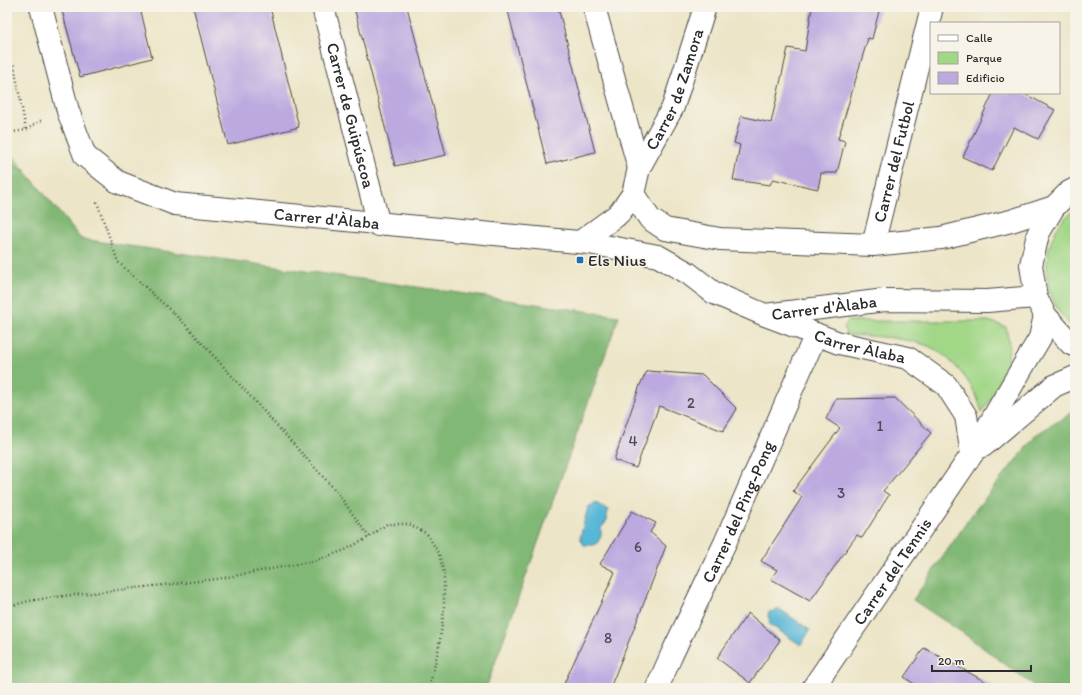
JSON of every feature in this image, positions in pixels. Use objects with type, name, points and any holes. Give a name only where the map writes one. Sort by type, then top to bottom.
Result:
[{"type":"street","name":"Carrer d'Àlaba","points":[[41,7],[68,111],[85,156],[118,182],[175,204],[379,225],[580,242],[658,256],[688,274],[714,293],[765,315],[885,300],[987,301],[1040,306]]},
{"type":"street","name":"Carrer de Guipúscoa","points":[[323,7],[379,225]]},
{"type":"street","points":[[580,242],[618,214],[633,194],[639,168],[594,7]]},
{"type":"street","name":"Carrer de Zamora","points":[[639,168],[674,107],[705,7]]},
{"type":"street","name":"Carrer del Futbol","points":[[873,246],[932,7]]},
{"type":"street","points":[[633,194],[650,219],[666,229],[720,239],[873,246],[941,238],[1011,221],[1054,206],[1069,192],[1075,189]]},
{"type":"street","name":"Carrer del Tennis","points":[[813,688],[972,454],[1040,338],[1040,306],[1031,265],[1038,234],[1054,206]]},
{"type":"street","points":[[1040,306],[1071,344],[1075,345]]},
{"type":"street","name":"Carrer Àlaba","points":[[765,315],[839,343],[908,358],[946,384],[966,416],[972,454]]},
{"type":"street","name":"Carrer del Ping-Pong","points":[[658,688],[672,654],[725,543],[816,334]]},
{"type":"street","name":"Carrer del Tennis","points":[[972,454],[1054,386],[1075,377]]},
{"type":"path","points":[[7,61],[14,65],[26,130]]},
{"type":"path","points":[[7,133],[26,130],[44,119]]},
{"type":"path","points":[[96,200],[118,262],[182,322],[336,491],[368,537]]},
{"type":"path","points":[[7,607],[29,601],[55,597],[217,578],[314,561],[344,550],[388,524],[410,524],[427,534],[439,554],[444,573],[444,609],[439,647],[429,688]]},
{"type":"green space","points":[[7,149],[27,173],[7,160]]},
{"type":"green space","points":[[7,160],[27,173],[81,239],[619,316],[486,688],[7,688]]},
{"type":"green space","points":[[1075,210],[1075,328],[1062,315],[1054,302],[1050,291],[1047,266],[1051,241],[1056,230],[1063,220]]},
{"type":"green space","points":[[848,321],[989,321],[1006,327],[1009,343],[1007,372],[982,413],[975,393],[970,385],[953,363],[938,351],[922,344],[894,338],[846,335],[844,327]]},
{"type":"green space","points":[[1075,411],[1075,684],[1071,688],[1037,688],[963,633],[913,600],[973,513],[1037,434]]},
{"type":"water","points":[[596,503],[608,510],[606,522],[601,528],[601,535],[598,542],[594,545],[584,545],[580,538],[588,507]]},
{"type":"water","points":[[778,608],[810,630],[801,645],[769,624],[769,612],[776,611]]},
{"type":"building","points":[[61,7],[140,7],[152,58],[80,77]]},
{"type":"building","points":[[193,7],[270,7],[299,127],[228,145]]},
{"type":"building","points":[[354,7],[407,7],[446,155],[395,166]]},
{"type":"building","points":[[507,7],[558,7],[595,152],[547,164]]},
{"type":"building","points":[[812,7],[880,7],[872,39],[868,38],[838,139],[845,141],[837,173],[821,173],[818,189],[773,179],[770,185],[733,180],[740,145],[734,143],[741,116],[771,123],[788,48],[805,51]]},
{"type":"building","points":[[993,94],[1025,94],[1055,110],[1038,139],[1014,127],[992,171],[963,157]]},
{"type":"building","points":[[647,371],[703,375],[737,409],[723,431],[659,406],[636,468],[614,460],[640,385]]},
{"type":"building","points":[[895,398],[931,433],[883,491],[889,495],[862,538],[857,535],[810,601],[771,579],[777,570],[761,561],[802,497],[793,491],[840,428],[826,419],[836,399]]},
{"type":"building","points":[[632,511],[656,523],[650,532],[666,546],[635,626],[610,688],[562,688],[615,572],[600,564]]},
{"type":"building","points":[[748,613],[780,640],[750,683],[717,658]]},
{"type":"building","points":[[924,648],[997,688],[920,688],[904,677]]},
{"type":"place","name":"Els Nius","points":[[580,260]]}]
